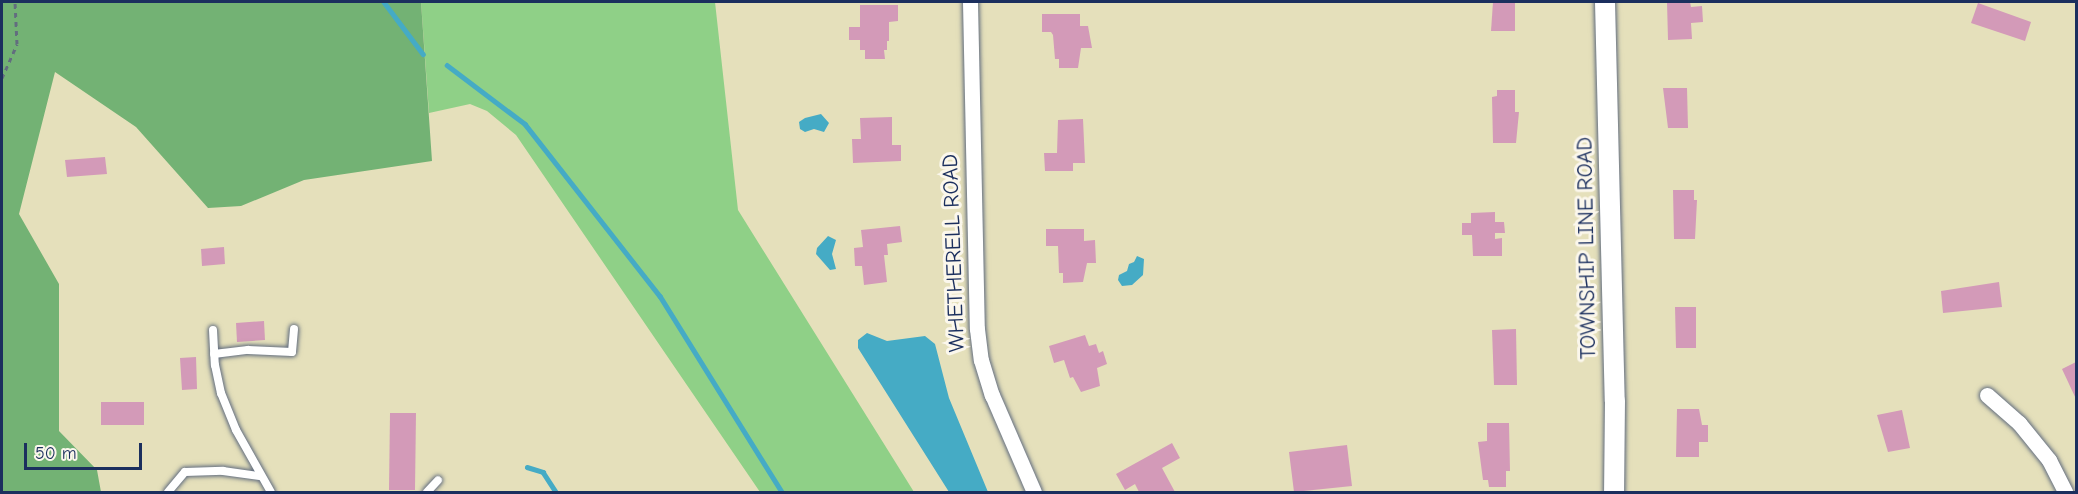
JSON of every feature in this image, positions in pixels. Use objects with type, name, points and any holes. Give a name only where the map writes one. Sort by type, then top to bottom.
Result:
[{"type":"street","name":"WHETHERELL ROAD","points":[[970,2],[976,329],[981,360],[992,395],[1034,492]]},
{"type":"street","name":"TOWNSHIP LINE ROAD","points":[[1605,2],[1615,401],[1614,492]]},
{"type":"street","points":[[1987,396],[2019,423],[2049,460],[2065,492]]},
{"type":"lane","points":[[214,354],[248,350],[291,352],[294,329]]},
{"type":"lane","points":[[213,330],[214,354],[221,393],[236,430],[271,492]]},
{"type":"lane","points":[[168,492],[185,472],[223,471],[260,476]]},
{"type":"lane","points":[[427,492],[438,480]]},
{"type":"path","points":[[2,78],[17,45],[15,2]]},
{"type":"green space","points":[[2,2],[421,2],[432,161],[304,180],[241,206],[208,208],[136,127],[55,72],[19,214],[59,284],[59,431],[97,470],[101,492],[2,492]]},
{"type":"green space","points":[[421,2],[715,2],[738,210],[914,492],[760,492],[516,135],[487,111],[470,104],[429,113]]},
{"type":"water","points":[[821,114],[829,123],[824,132],[814,129],[805,132],[800,129],[799,122]]},
{"type":"water","points":[[828,236],[836,240],[832,254],[836,269],[830,270],[816,254],[817,248]]},
{"type":"water","points":[[1137,256],[1144,259],[1143,275],[1132,285],[1122,286],[1118,280],[1119,275],[1127,271],[1129,264],[1134,262]]},
{"type":"water","points":[[867,333],[887,341],[925,336],[935,344],[949,398],[988,492],[949,492],[858,348],[858,340]]},
{"type":"building","points":[[1493,2],[1515,2],[1515,31],[1491,31]]},
{"type":"building","points":[[1667,2],[1690,2],[1691,7],[1702,6],[1703,22],[1691,23],[1692,39],[1668,40]]},
{"type":"building","points":[[1978,3],[2031,22],[2025,41],[1971,23]]},
{"type":"building","points":[[860,5],[898,5],[898,21],[889,22],[889,41],[887,41],[887,50],[884,50],[885,59],[865,59],[865,50],[860,50],[860,40],[849,40],[849,27],[860,27]]},
{"type":"building","points":[[1042,14],[1080,14],[1080,26],[1088,26],[1092,48],[1081,48],[1078,68],[1059,68],[1059,59],[1055,59],[1053,35],[1051,32],[1042,32]]},
{"type":"building","points":[[1663,88],[1687,88],[1688,128],[1668,128]]},
{"type":"building","points":[[1497,90],[1515,90],[1515,112],[1519,112],[1516,143],[1493,143],[1492,97],[1497,96]]},
{"type":"building","points":[[892,117],[892,145],[901,145],[901,161],[853,163],[852,139],[861,139],[860,118]]},
{"type":"building","points":[[1083,119],[1085,163],[1073,163],[1073,171],[1045,171],[1044,153],[1057,153],[1058,120]]},
{"type":"building","points":[[105,157],[107,174],[67,177],[65,160]]},
{"type":"building","points":[[1673,190],[1694,190],[1694,200],[1697,200],[1695,239],[1674,239]]},
{"type":"building","points":[[1495,212],[1495,222],[1504,222],[1505,233],[1495,233],[1495,239],[1502,238],[1502,256],[1473,256],[1472,235],[1462,235],[1462,223],[1471,223],[1471,213]]},
{"type":"building","points":[[900,226],[902,242],[887,244],[888,255],[884,255],[887,282],[864,285],[862,266],[855,266],[854,248],[863,247],[861,230]]},
{"type":"building","points":[[1046,229],[1084,229],[1084,241],[1095,240],[1096,263],[1087,263],[1083,282],[1063,283],[1063,273],[1059,273],[1058,246],[1046,246]]},
{"type":"building","points":[[224,247],[225,264],[202,266],[201,249]]},
{"type":"building","points":[[1999,282],[2002,307],[1943,313],[1941,291]]},
{"type":"building","points":[[1675,307],[1696,307],[1696,348],[1676,348]]},
{"type":"building","points":[[264,321],[265,340],[237,342],[236,323]]},
{"type":"building","points":[[1516,329],[1517,385],[1494,385],[1492,330]]},
{"type":"building","points":[[1085,335],[1089,346],[1096,344],[1099,353],[1103,351],[1107,364],[1097,368],[1100,386],[1081,392],[1073,377],[1070,378],[1064,360],[1054,363],[1049,346]]},
{"type":"building","points":[[196,357],[197,389],[182,390],[180,358]]},
{"type":"building","points":[[2076,362],[2076,399],[2062,369]]},
{"type":"building","points":[[101,402],[144,402],[144,425],[101,425]]},
{"type":"building","points":[[1677,409],[1699,409],[1702,425],[1708,425],[1708,442],[1699,442],[1699,457],[1676,457]]},
{"type":"building","points":[[1902,410],[1910,448],[1888,452],[1877,415]]},
{"type":"building","points":[[390,413],[416,413],[415,490],[389,490]]},
{"type":"building","points":[[1487,423],[1509,423],[1510,471],[1506,471],[1506,487],[1489,487],[1488,480],[1483,480],[1478,442],[1487,441]]},
{"type":"building","points":[[1172,443],[1180,458],[1162,468],[1175,492],[1139,492],[1135,484],[1125,490],[1116,474]]},
{"type":"building","points":[[1347,445],[1352,486],[1294,492],[1289,452]]},
{"type":"waterway","points":[[384,2],[423,54]]},
{"type":"waterway","points":[[447,65],[525,124],[660,296],[782,492]]},
{"type":"waterway","points":[[527,467],[543,472],[556,492]]}]
